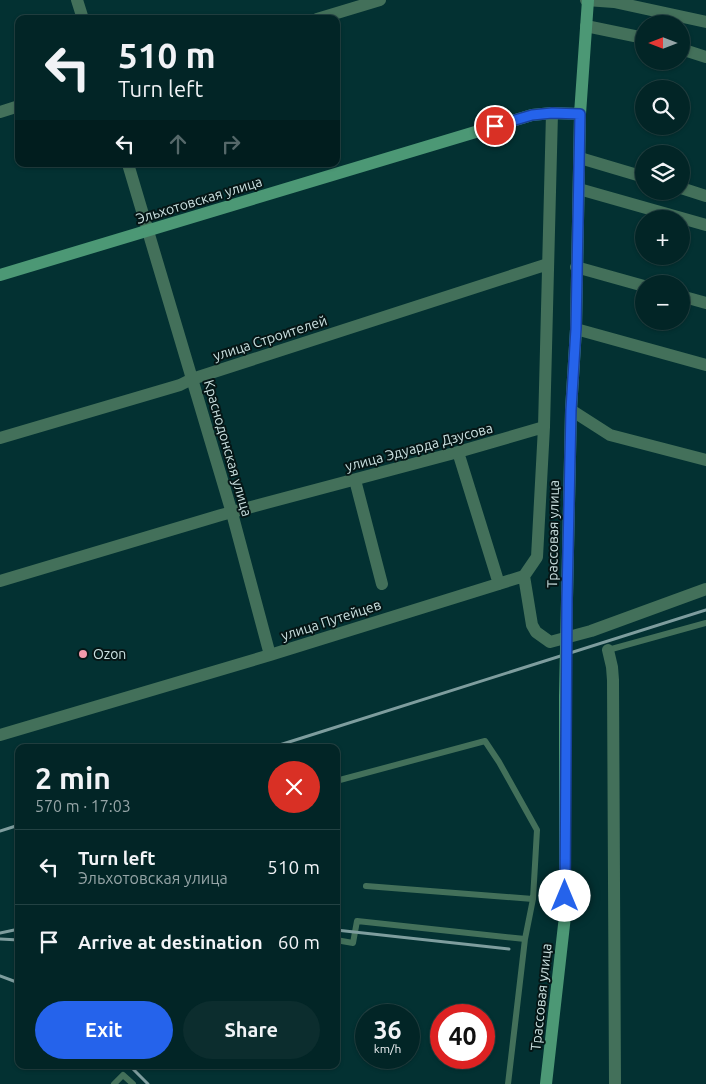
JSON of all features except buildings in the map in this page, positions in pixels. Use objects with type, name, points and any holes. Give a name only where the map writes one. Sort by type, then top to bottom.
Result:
[{"type":"street","points":[[77,0],[82,15]]},
{"type":"street","points":[[330,15],[380,0]]},
{"type":"street","points":[[587,0],[614,2],[706,22]]},
{"type":"street","name":"Трассовая улица","points":[[546,1084],[565,916],[565,697],[571,410],[576,329],[580,114],[587,0]]},
{"type":"street","points":[[586,26],[635,36]]},
{"type":"street","points":[[690,52],[706,56]]},
{"type":"street","points":[[0,112],[15,107]]},
{"type":"street","points":[[552,113],[544,427],[537,557],[524,576],[532,625],[536,632],[550,642],[591,631],[706,589]]},
{"type":"street","name":"Эльхотовская улица","points":[[0,275],[532,115],[552,113],[580,114]]},
{"type":"street","points":[[580,158],[635,174]]},
{"type":"street","name":"Краснодонская улица","points":[[129,167],[232,513],[270,655]]},
{"type":"street","points":[[579,189],[706,225]]},
{"type":"street","points":[[690,191],[706,196]]},
{"type":"street","name":"улица Строителей","points":[[0,438],[180,384],[192,378],[548,264]]},
{"type":"street","points":[[576,267],[635,283]]},
{"type":"street","points":[[690,299],[706,303]]},
{"type":"street","points":[[576,329],[706,365]]},
{"type":"street","points":[[571,410],[610,435],[706,460]]},
{"type":"street","name":"улица Эдуарда Дзусова","points":[[0,581],[232,513],[544,427]]},
{"type":"street","points":[[458,452],[499,584]]},
{"type":"street","points":[[354,480],[382,584]]},
{"type":"street","name":"улица Путейцев","points":[[0,735],[270,655],[524,576]]},
{"type":"street","points":[[608,650],[613,680],[615,1084]]},
{"type":"lane","points":[[608,650],[706,623]]},
{"type":"lane","points":[[340,780],[485,741],[537,830],[534,899],[525,938],[508,1084]]},
{"type":"lane","points":[[366,886],[534,899]]},
{"type":"lane","points":[[340,941],[352,943],[357,921],[525,938]]},
{"type":"lane","points":[[114,1084],[123,1075],[133,1084]]},
{"type":"railway","points":[[283,744],[706,610]]},
{"type":"railway","points":[[0,831],[15,826]]},
{"type":"railway","points":[[0,933],[15,930]]},
{"type":"railway","points":[[340,930],[509,949]]},
{"type":"railway","points":[[0,939],[15,940]]},
{"type":"railway","points":[[0,976],[15,982]]},
{"type":"railway","points":[[133,1069],[148,1084]]},
{"type":"place","name":"Ozon","points":[[83,654]]},
{"type":"route","points":[[495,126],[532,115],[552,113],[580,114],[576,329],[571,410],[565,697],[565,896]]}]
